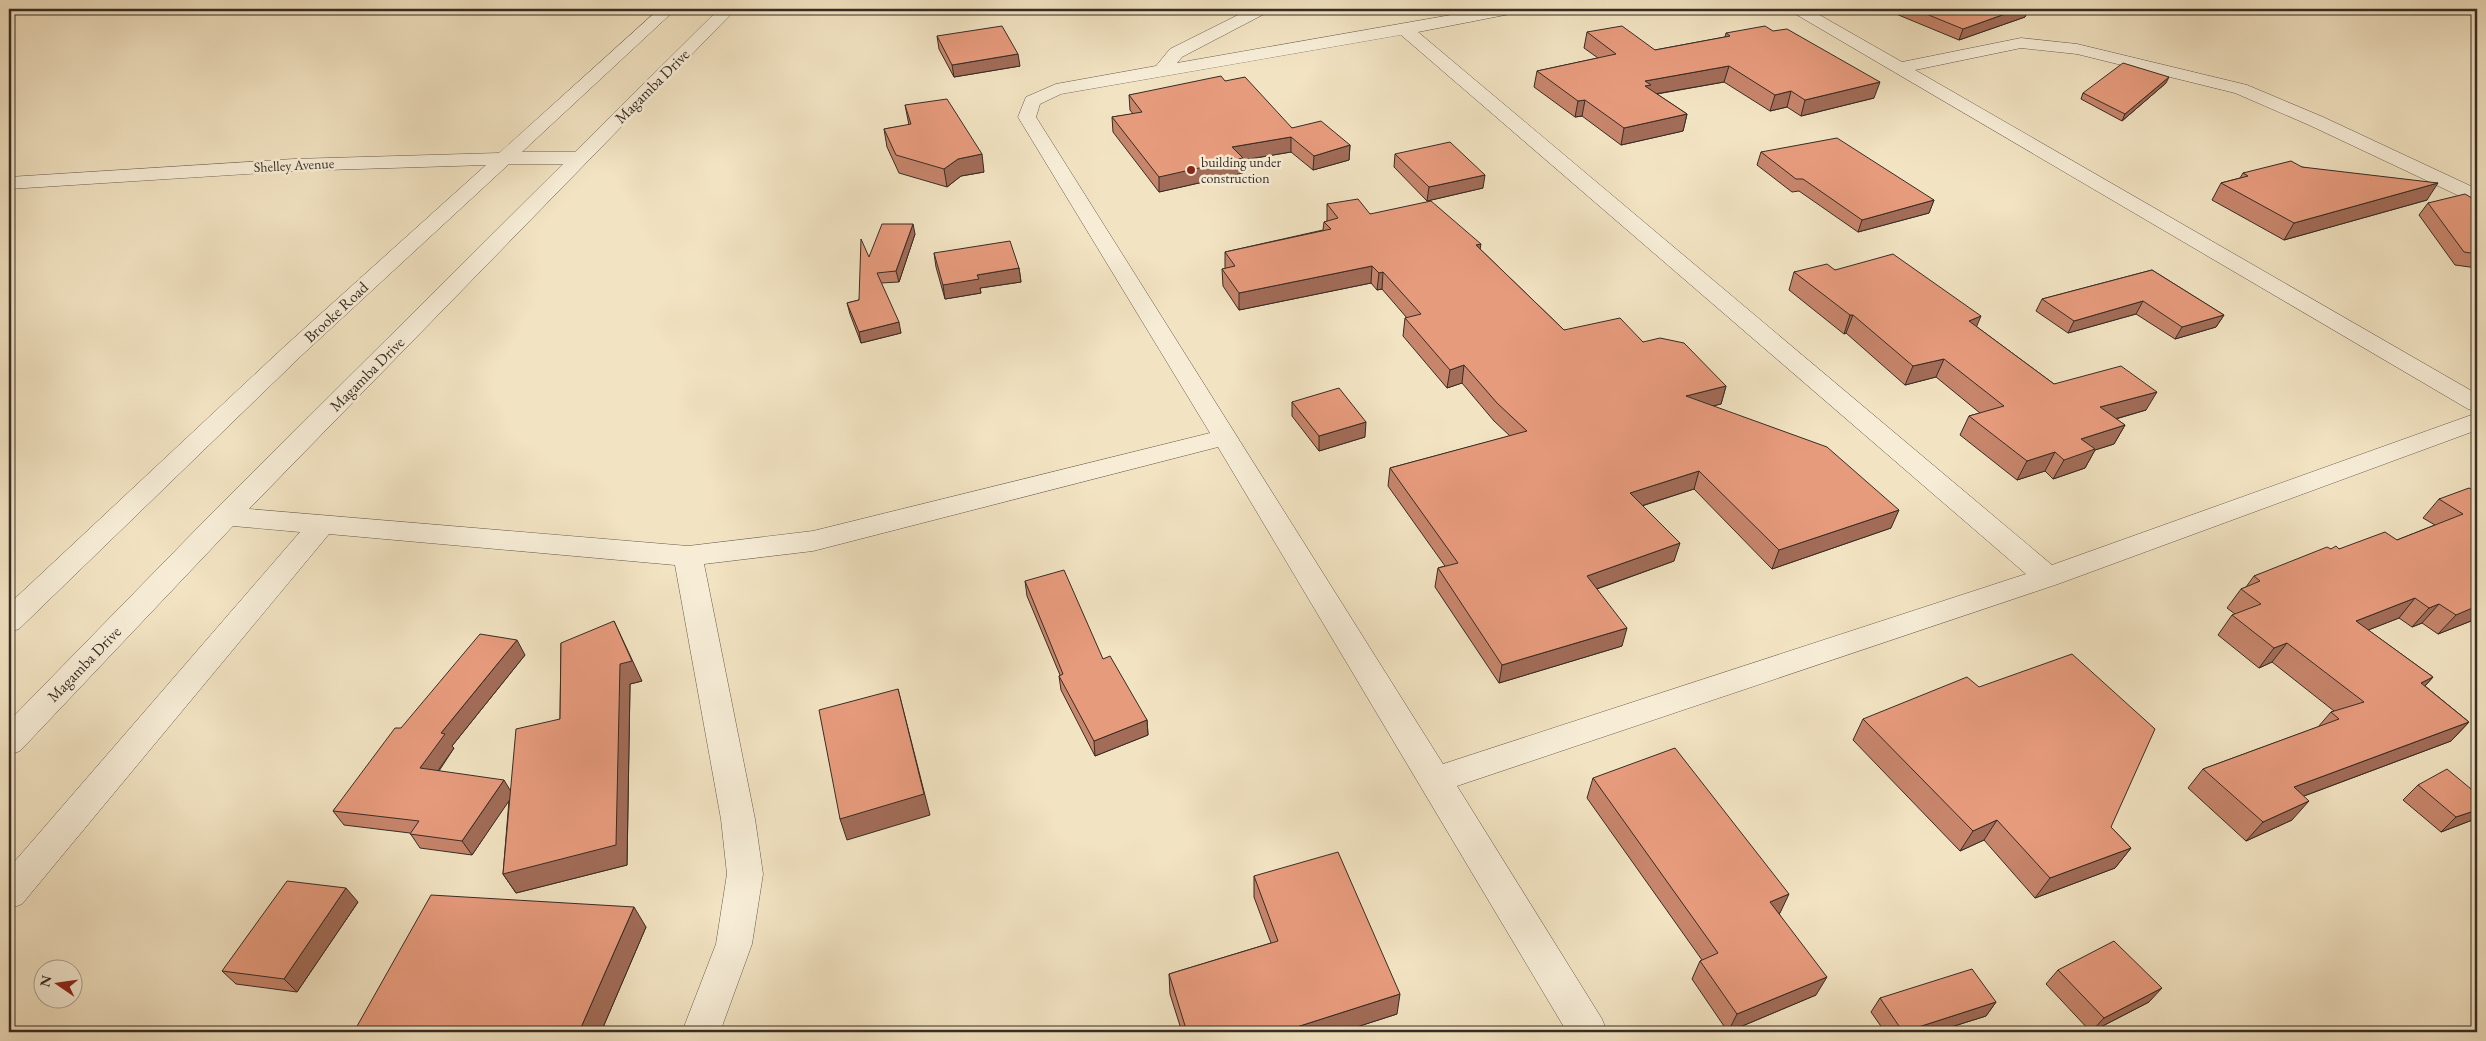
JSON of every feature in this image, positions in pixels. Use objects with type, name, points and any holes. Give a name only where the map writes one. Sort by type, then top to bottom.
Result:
[{"type":"street","name":"Brooke Road","points":[[9,620],[502,158],[668,9]]},
{"type":"street","name":"Magamba Drive","points":[[9,742],[226,516],[728,9]]},
{"type":"street","points":[[1162,71],[1176,53],[1262,9]]},
{"type":"street","points":[[1510,9],[1056,89],[1032,100],[1027,117],[1226,437],[1588,1032]]},
{"type":"street","points":[[1798,9],[1902,67],[2477,404]]},
{"type":"street","points":[[1405,29],[2048,577]]},
{"type":"street","points":[[1902,67],[2022,43],[2077,49],[2242,89],[2316,121],[2477,196]]},
{"type":"street","name":"Shelley Avenue","points":[[9,183],[292,164],[502,158],[580,158]]},
{"type":"street","points":[[1435,780],[2048,577],[2477,421]]},
{"type":"street","points":[[226,516],[688,556],[813,541],[1226,437]]},
{"type":"street","points":[[9,893],[322,525]]},
{"type":"street","points":[[688,556],[738,819],[745,874],[734,944],[702,1032]]},
{"type":"building","points":[[1914,9],[2019,9],[1963,29]]},
{"type":"building","points":[[1002,26],[1018,54],[952,65],[937,36]]},
{"type":"building","points":[[1622,26],[1655,50],[1730,36],[1726,33],[1765,26],[1773,31],[1787,29],[1880,82],[1805,100],[1791,91],[1775,95],[1729,66],[1645,81],[1651,85],[1645,86],[1687,114],[1624,128],[1585,100],[1578,101],[1537,71],[1616,54],[1587,32]]},
{"type":"building","points":[[2123,63],[2169,77],[2125,114],[2083,93]]},
{"type":"building","points":[[1221,76],[1225,81],[1245,77],[1292,128],[1321,121],[1350,145],[1314,156],[1291,137],[1232,147],[1243,158],[1159,177],[1112,117],[1142,112],[1129,95]]},
{"type":"building","points":[[947,99],[982,154],[958,159],[944,169],[896,155],[884,129],[911,124],[905,105]]},
{"type":"building","points":[[1837,138],[1934,200],[1862,220],[1803,179],[1796,179],[1761,152]]},
{"type":"building","points":[[1450,142],[1485,175],[1429,187],[1395,154]]},
{"type":"building","points":[[2291,161],[2302,167],[2438,183],[2294,223],[2221,183],[2248,176],[2243,173]]},
{"type":"building","points":[[2465,194],[2477,201],[2477,254],[2464,252],[2428,203]]},
{"type":"building","points":[[1358,199],[1370,214],[1431,201],[1481,244],[1476,245],[1564,330],[1620,318],[1643,342],[1660,338],[1684,343],[1726,386],[1686,396],[1827,447],[1899,510],[1779,550],[1699,471],[1630,493],[1680,543],[1587,576],[1627,628],[1502,665],[1438,568],[1458,563],[1390,468],[1527,431],[1497,403],[1464,365],[1450,370],[1405,318],[1421,314],[1383,272],[1379,273],[1372,266],[1239,293],[1222,269],[1235,266],[1225,252],[1331,229],[1324,222],[1338,218],[1327,204]]},
{"type":"building","points":[[882,224],[913,224],[896,271],[877,273],[899,322],[859,332],[847,303],[859,300],[861,239],[869,257]]},
{"type":"building","points":[[1010,241],[1019,268],[977,275],[979,279],[943,285],[934,253]]},
{"type":"building","points":[[1893,254],[1981,316],[1969,321],[2054,384],[2121,366],[2157,392],[2100,407],[2125,425],[2081,439],[2095,449],[2064,460],[2055,452],[2027,461],[1969,416],[2004,406],[1944,359],[1913,366],[1853,315],[1850,315],[1794,272],[1827,264],[1835,270]]},
{"type":"building","points":[[2152,270],[2224,315],[2182,327],[2143,301],[2074,321],[2042,299]]},
{"type":"building","points":[[1339,388],[1366,422],[1319,436],[1292,402]]},
{"type":"building","points":[[2469,488],[2477,492],[2477,606],[2456,615],[2439,604],[2429,608],[2415,598],[2356,621],[2433,677],[2421,683],[2469,722],[2294,787],[2309,801],[2263,822],[2203,769],[2339,719],[2331,712],[2364,702],[2287,643],[2274,648],[2232,615],[2261,604],[2241,589],[2260,581],[2254,576],[2327,547],[2331,549],[2336,546],[2339,549],[2385,532],[2397,540],[2463,514],[2439,499]]},
{"type":"building","points":[[1064,570],[1103,659],[1110,656],[1147,720],[1094,741],[1059,676],[1063,674],[1025,581]]},
{"type":"building","points":[[614,621],[632,661],[620,664],[616,845],[503,874],[516,729],[560,719],[561,643]]},
{"type":"building","points":[[480,634],[517,640],[441,733],[445,734],[420,768],[504,780],[462,841],[410,834],[419,821],[333,811],[395,728],[401,728]]},
{"type":"building","points":[[2072,654],[2155,729],[2111,827],[2131,848],[2050,878],[1997,820],[1973,831],[1863,719],[1967,677],[1979,687]]},
{"type":"building","points":[[898,689],[924,794],[840,819],[819,710]]},
{"type":"building","points":[[1675,748],[1789,894],[1770,902],[1827,977],[1737,1014],[1700,961],[1718,953],[1593,778]]},
{"type":"building","points":[[2447,769],[2477,794],[2477,810],[2456,817],[2418,785]]},
{"type":"building","points":[[1338,852],[1400,994],[1281,1032],[1187,1032],[1169,974],[1278,941],[1254,876]]},
{"type":"building","points":[[287,881],[346,888],[284,979],[222,971]]},
{"type":"building","points":[[431,895],[634,907],[579,1032],[429,1032],[356,1028]]},
{"type":"building","points":[[2114,941],[2162,988],[2104,1018],[2058,970]]},
{"type":"building","points":[[1972,969],[1996,1002],[1903,1032],[1880,998]]},
{"type":"place","name":"building under construction","points":[[1191,170]]}]
